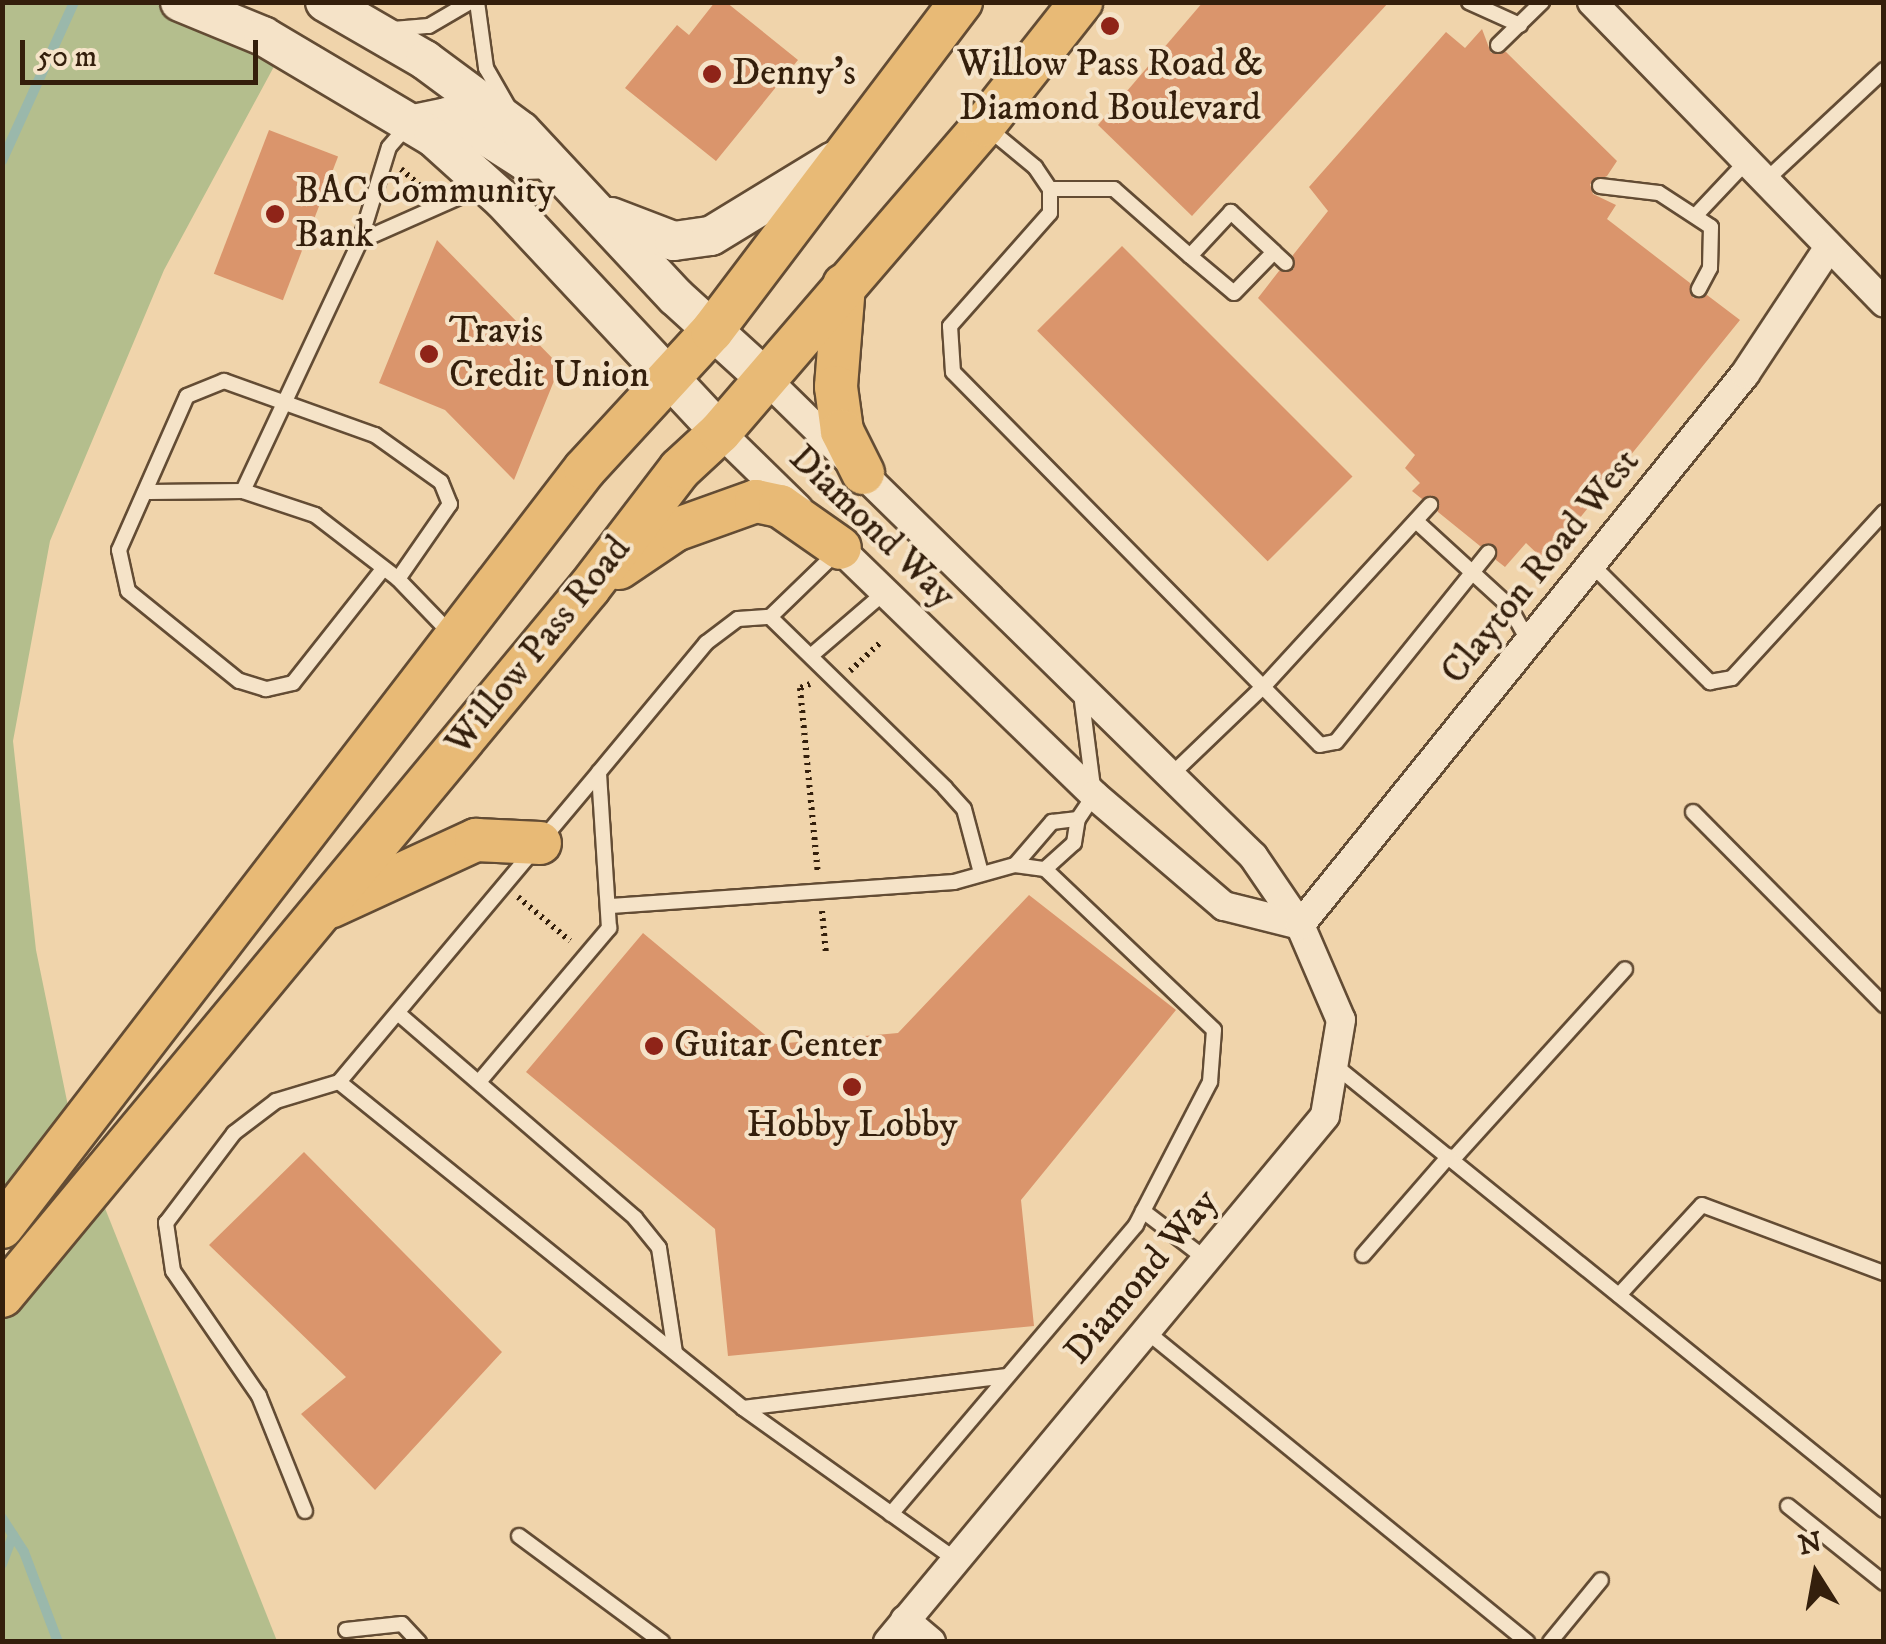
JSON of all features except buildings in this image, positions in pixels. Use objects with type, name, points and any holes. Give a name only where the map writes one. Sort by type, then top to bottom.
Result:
[{"type":"main road","points":[[180,2],[263,36],[410,122],[486,185],[720,432]]},
{"type":"main road","points":[[325,2],[373,30],[521,131],[712,331],[766,379]]},
{"type":"main road","name":"Willow Pass Road","points":[[2,1227],[75,1140],[584,469],[712,331],[961,2]]},
{"type":"main road","name":"Willow Pass Road","points":[[2,1296],[589,588],[680,469],[720,432],[766,379],[984,125],[1081,2]]},
{"type":"main road","points":[[596,210],[674,242],[711,236],[845,154]]},
{"type":"main road","points":[[844,285],[836,388],[842,432],[862,473]]},
{"type":"main road","points":[[589,588],[674,530],[756,500],[780,506],[840,548]]},
{"type":"main road","points":[[320,912],[476,840],[540,843]]},
{"type":"street","points":[[1602,6],[1884,302]]},
{"type":"street","points":[[410,122],[446,114],[523,163],[552,162]]},
{"type":"street","name":"Clayton Road West","points":[[1300,924],[1745,374],[1829,247]]},
{"type":"street","name":"Diamond Way","points":[[766,379],[1253,856],[1300,924],[1342,1020],[1338,1068],[1325,1116],[896,1631]]},
{"type":"street","name":"Diamond Way","points":[[720,432],[1094,795],[1224,906],[1300,924]]},
{"type":"street","points":[[896,1631],[931,1642]]},
{"type":"lane","points":[[373,30],[429,26],[474,2],[486,68],[521,131]]},
{"type":"lane","points":[[1469,2],[1520,24]]},
{"type":"lane","points":[[1498,46],[1542,2]]},
{"type":"lane","points":[[1697,214],[1884,70]]},
{"type":"lane","points":[[243,491],[360,242],[370,192],[389,147],[410,122]]},
{"type":"lane","points":[[984,125],[1036,167],[1050,189],[1050,213],[950,326],[954,372],[1320,746],[1336,742],[1488,552]]},
{"type":"lane","points":[[360,242],[486,185]]},
{"type":"lane","points":[[1600,186],[1658,193],[1697,214],[1711,227],[1714,244],[1698,289]]},
{"type":"lane","points":[[1050,189],[1114,189],[1234,293],[1274,252]]},
{"type":"lane","points":[[1190,256],[1231,212],[1286,263]]},
{"type":"lane","points":[[383,569],[292,684],[266,688],[239,682],[128,591],[119,550],[149,492],[187,396],[203,385],[224,381],[374,435],[442,482],[450,504],[398,579]]},
{"type":"lane","points":[[149,492],[243,491],[315,515],[398,579],[455,639]]},
{"type":"lane","points":[[1170,776],[1264,686],[1430,506]]},
{"type":"lane","points":[[1592,564],[1710,682],[1732,678],[1884,512]]},
{"type":"lane","points":[[1416,521],[1476,570],[1510,606],[1529,642]]},
{"type":"lane","points":[[305,1511],[258,1396],[173,1271],[166,1223],[234,1134],[276,1102],[338,1082],[399,1014],[706,643],[738,620],[770,616],[840,548]]},
{"type":"lane","points":[[813,654],[885,592]]},
{"type":"lane","points":[[770,616],[813,654],[964,809],[981,873]]},
{"type":"lane","points":[[1046,869],[1074,844],[1078,820],[1094,795],[1080,690]]},
{"type":"lane","points":[[478,1082],[609,928],[611,906],[599,772]]},
{"type":"lane","points":[[1693,812],[1884,1005]]},
{"type":"lane","points":[[1015,865],[1052,822],[1078,820]]},
{"type":"lane","points":[[611,906],[954,882],[1015,865],[1046,869],[1214,1030],[1210,1082],[1143,1212],[891,1514]]},
{"type":"lane","points":[[1362,1254],[1625,969]]},
{"type":"lane","points":[[399,1014],[635,1218],[660,1248],[675,1352]]},
{"type":"lane","points":[[1338,1068],[1884,1510]]},
{"type":"lane","points":[[338,1082],[743,1408],[955,1559]]},
{"type":"lane","points":[[1618,1295],[1702,1205],[1884,1274]]},
{"type":"lane","points":[[1143,1212],[1206,1259]]},
{"type":"lane","points":[[1146,1331],[1526,1642]]},
{"type":"lane","points":[[743,1408],[1008,1376]]},
{"type":"lane","points":[[1788,1506],[1884,1584]]},
{"type":"lane","points":[[519,1536],[662,1642]]},
{"type":"lane","points":[[1550,1642],[1600,1580]]},
{"type":"lane","points":[[346,1630],[402,1624],[420,1642]]},
{"type":"path","points":[[397,166],[430,195]]},
{"type":"path","points":[[826,954],[800,688],[852,670],[882,641]]},
{"type":"path","points":[[505,886],[586,955]]},
{"type":"green space","points":[[3,3],[180,3],[284,48],[164,270],[50,541],[13,741],[36,950],[75,1140],[3,1227]]},
{"type":"green space","points":[[95,1183],[277,1641],[3,1642],[3,1296]]},
{"type":"waterway","points":[[2,161],[74,2]]},
{"type":"waterway","points":[[2,1518],[24,1552],[58,1642]]},
{"type":"waterway","points":[[2,1564],[13,1535]]},
{"type":"place","name":"Willow Pass Road & Diamond Boulevard","points":[[1110,26]]},
{"type":"place","name":"Denny's","points":[[712,74]]},
{"type":"place","name":"BAC Community Bank","points":[[275,214]]},
{"type":"place","name":"Travis Credit Union","points":[[429,354]]},
{"type":"place","name":"Guitar Center","points":[[654,1046]]},
{"type":"place","name":"Hobby Lobby","points":[[852,1087]]}]
